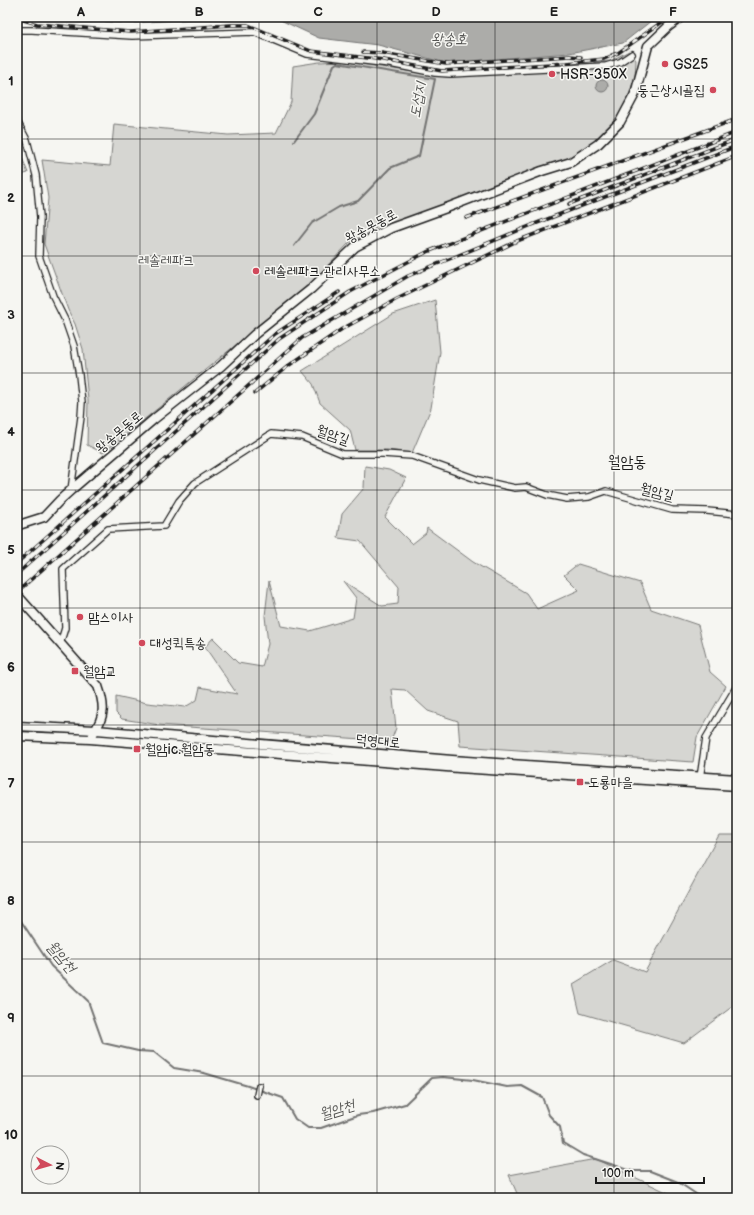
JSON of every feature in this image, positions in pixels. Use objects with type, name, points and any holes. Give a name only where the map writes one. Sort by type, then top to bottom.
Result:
[{"type":"street","name":"왕송못동로","points":[[17,524],[22,524],[44,517],[60,500],[154,419],[221,366],[255,334],[312,289],[354,247],[391,228],[542,171],[571,162],[598,144],[620,122],[634,94],[648,46],[681,17]]},
{"type":"street","points":[[17,30],[132,36],[254,32],[307,54],[390,64],[435,73],[450,74],[606,66],[620,62],[632,54]]},
{"type":"street","name":"왕송못동로","points":[[17,121],[27,140],[36,175],[40,217],[39,256],[53,296],[74,346],[79,375],[82,402],[72,490]]},
{"type":"street","name":"월암길","points":[[60,644],[65,628],[63,569],[108,529],[164,526],[179,501],[195,483],[271,434],[302,437],[343,454],[412,456],[479,480],[515,488],[526,487],[547,496],[567,499],[589,497],[606,492],[672,510],[707,510],[737,514]]},
{"type":"street","points":[[17,595],[98,686],[103,700],[102,718],[90,739]]},
{"type":"street","points":[[699,780],[706,738],[737,686]]},
{"type":"street","name":"덕영대로","points":[[17,726],[96,730],[699,780],[737,786]]},
{"type":"street","name":"덕영대로","points":[[17,736],[90,739],[459,768],[699,780],[737,779]]},
{"type":"street","points":[[257,1095],[259,1086]]},
{"type":"green space","points":[[27,17],[228,17],[131,23]]},
{"type":"green space","name":"레솔레파크","points":[[629,51],[636,60],[635,77],[629,95],[617,118],[594,144],[570,159],[388,225],[350,242],[307,287],[103,453],[87,445],[88,400],[83,349],[75,324],[68,310],[44,244],[48,198],[42,160],[110,166],[114,124],[228,135],[276,133],[291,102],[293,66],[319,62],[342,61],[446,77],[577,70],[596,62],[610,61]]},
{"type":"green space","points":[[17,144],[28,173],[17,176]]},
{"type":"green space","points":[[435,300],[440,352],[431,408],[412,453],[387,450],[355,450],[350,430],[320,403],[313,384],[302,371],[393,314]]},
{"type":"green space","points":[[365,466],[389,470],[406,478],[385,517],[412,544],[426,533],[427,528],[473,562],[526,593],[537,609],[579,590],[564,575],[578,564],[640,583],[651,609],[698,625],[710,672],[726,686],[697,737],[693,762],[460,746],[458,721],[428,711],[405,690],[392,689],[396,728],[391,741],[160,725],[122,719],[116,713],[116,696],[147,703],[185,707],[197,700],[200,687],[237,694],[205,647],[213,638],[238,663],[262,667],[268,644],[265,616],[269,581],[281,626],[310,631],[353,618],[356,598],[343,581],[382,606],[398,604],[399,587],[360,541],[338,538],[342,514],[364,488]]},
{"type":"green space","points":[[719,835],[737,835],[737,1003],[684,1043],[580,1013],[573,984],[613,960],[645,972]]},
{"type":"green space","points":[[596,1159],[679,1198],[519,1198],[509,1175]]},
{"type":"water","name":"왕송호","points":[[274,17],[656,17],[623,43],[569,53],[446,63],[378,45],[319,38]]},
{"type":"water","points":[[600,80],[604,80],[608,86],[604,92],[600,92],[596,88],[596,84]]},
{"type":"waterway","name":"도섭지","points":[[294,141],[314,114],[334,65],[337,63],[435,79],[419,156],[390,168],[358,201],[339,207],[312,223],[294,246]]},
{"type":"waterway","name":"월암천","points":[[17,915],[51,966],[88,1001],[103,1043],[138,1051],[154,1052],[174,1068],[204,1073],[283,1098],[295,1119],[308,1128],[321,1128],[358,1115],[373,1113],[405,1104],[432,1078],[443,1077],[473,1080],[507,1087],[522,1086],[542,1097],[549,1115],[560,1127],[563,1143],[583,1155],[632,1171],[650,1171],[678,1182],[702,1198]]},
{"type":"railway","points":[[612,55],[618,53],[669,17]]},
{"type":"railway","points":[[17,18],[37,24],[130,32],[248,25],[311,51],[384,60],[442,71],[567,63],[604,59],[618,53]]},
{"type":"railway","points":[[363,52],[382,53],[446,64],[570,56],[581,57]]},
{"type":"railway","points":[[466,218],[737,119]]},
{"type":"railway","points":[[17,574],[279,339],[350,292],[427,252],[737,132]]},
{"type":"railway","points":[[569,204],[737,139]]},
{"type":"railway","points":[[17,592],[302,338],[408,276],[532,225],[737,146]]},
{"type":"railway","points":[[255,393],[288,366],[342,329],[397,299],[517,241],[737,156]]},
{"type":"railway","points":[[17,563],[275,334],[339,292]]},
{"type":"place","name":"GS25","points":[[665,64]]},
{"type":"place","name":"HSR-350X","points":[[552,74]]},
{"type":"place","name":"둥근상시골집","points":[[713,90]]},
{"type":"place","name":"레솔레파크 관리사무소","points":[[256,271]]},
{"type":"place","name":"맘스이사","points":[[80,617]]},
{"type":"place","name":"대성퀵특송","points":[[142,643]]},
{"type":"place","name":"월암교","points":[[75,671]]},
{"type":"place","name":"월암ic.월암동","points":[[137,749]]},
{"type":"place","name":"도룡마을","points":[[580,782]]},
{"type":"district","name":"월암동","points":[[627,462]]}]
